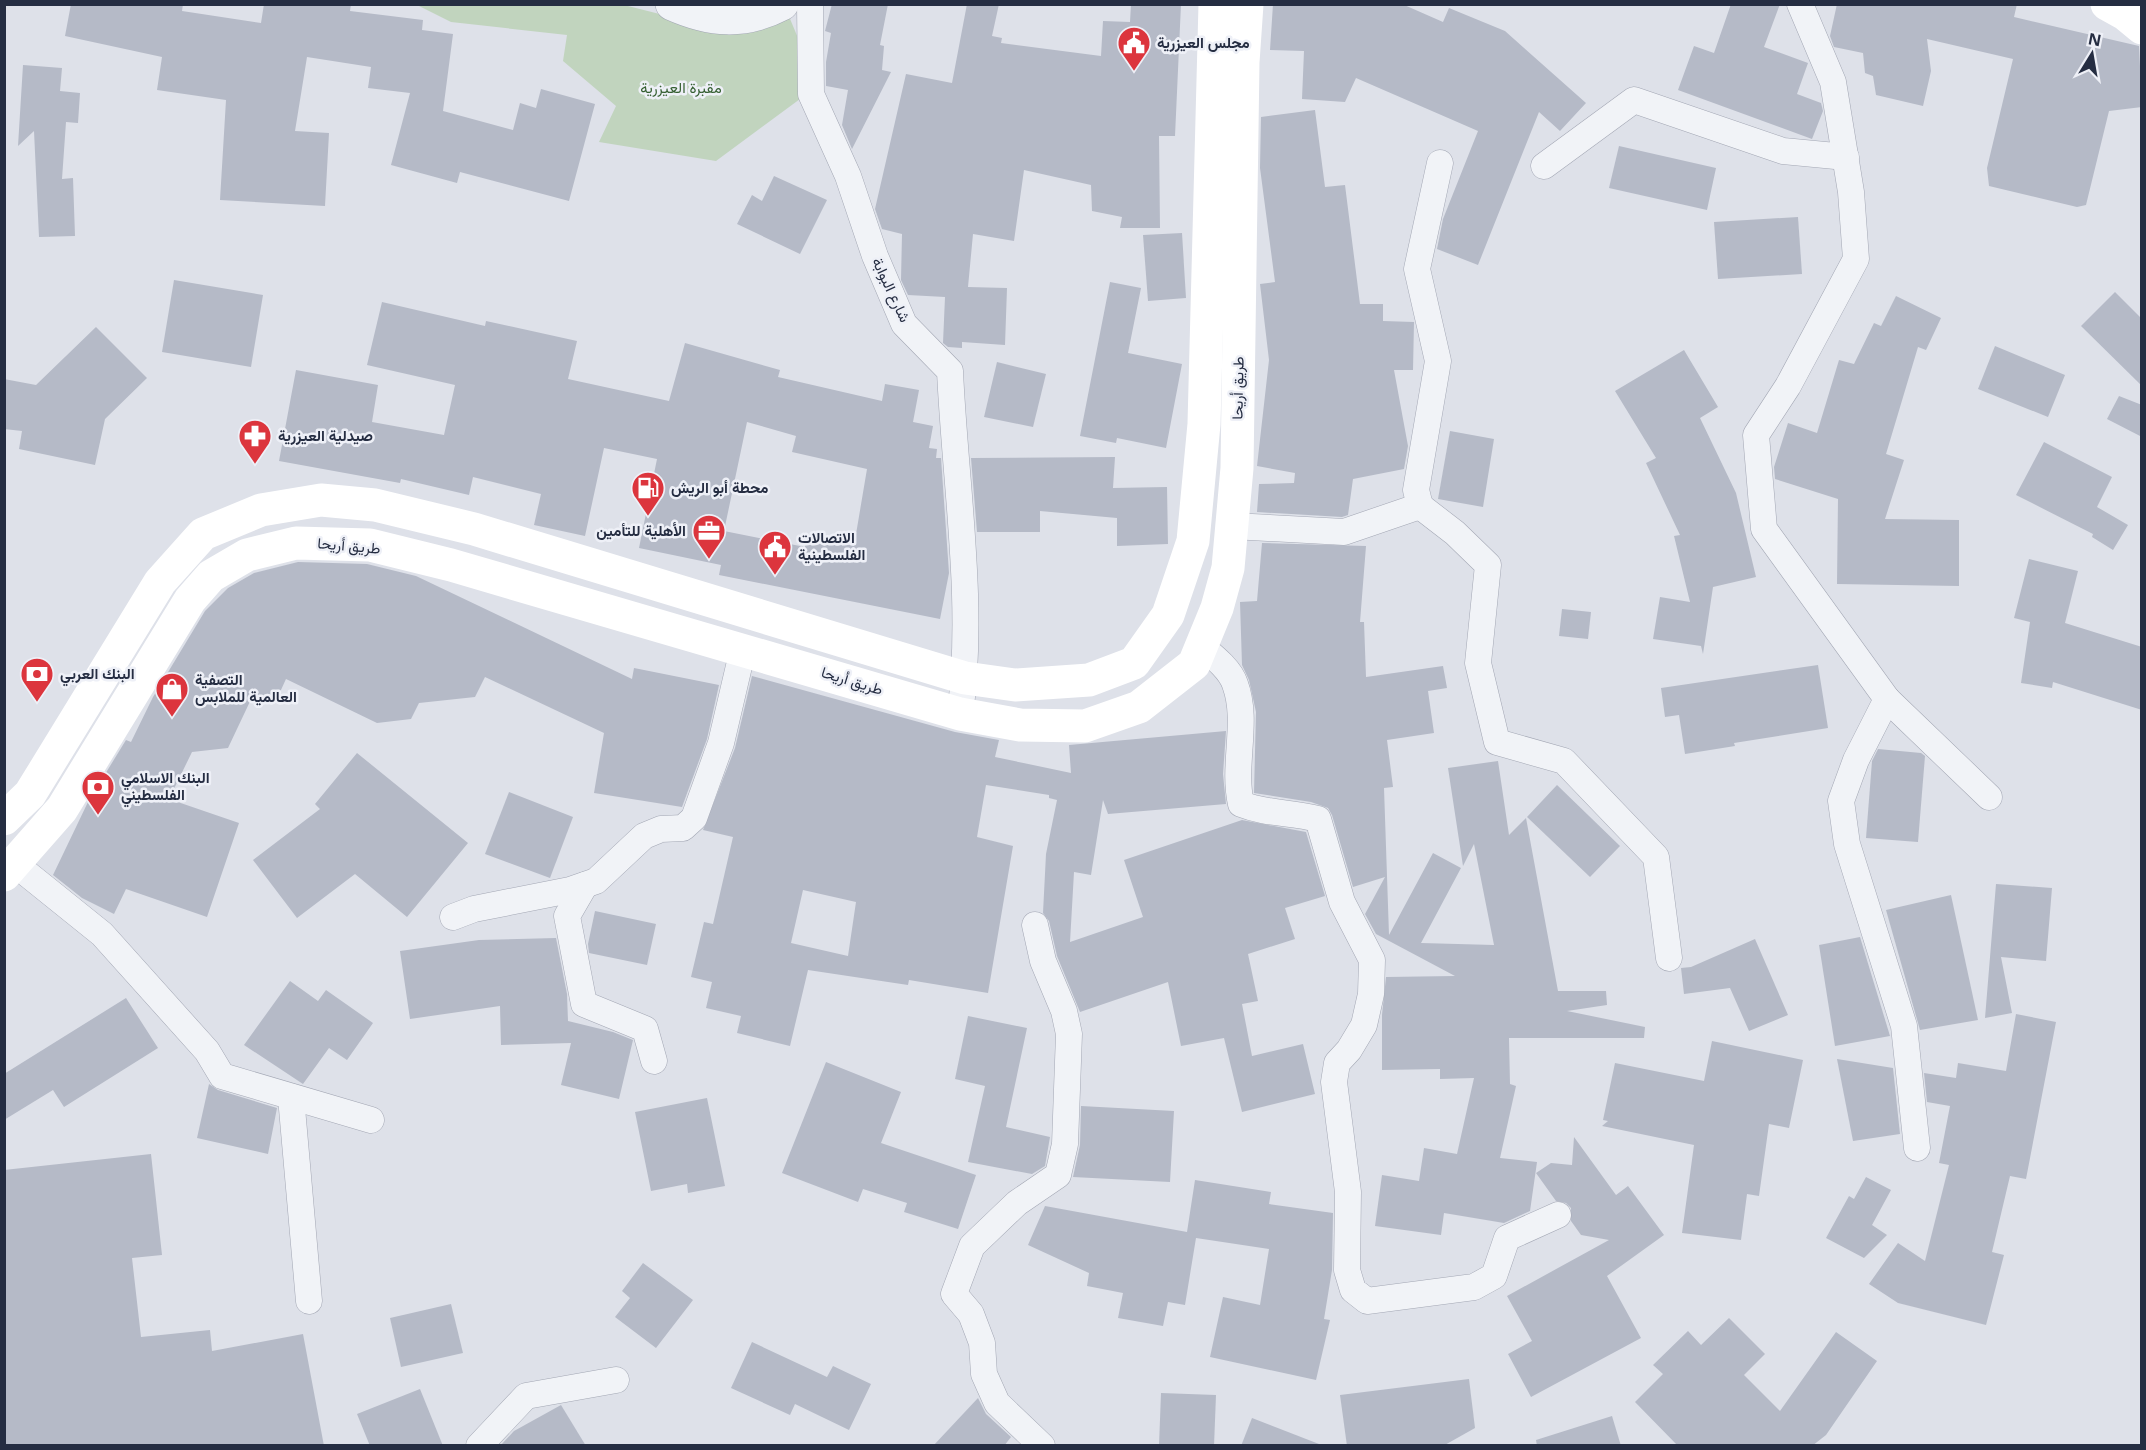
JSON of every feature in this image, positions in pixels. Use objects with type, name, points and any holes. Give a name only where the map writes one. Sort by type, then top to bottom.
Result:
[{"type":"main road","points":[[4,819],[30,794],[160,582],[203,534],[261,510],[321,500],[375,505],[474,529],[965,678],[1014,685],[1089,680],[1134,663],[1168,615],[1193,542],[1204,424],[1215,4]]},
{"type":"main road","name":"طريق أريحا","points":[[10,870],[62,809],[190,600],[211,576],[247,555],[296,543],[370,545],[451,565],[960,714],[1020,725],[1085,726],[1139,707],[1194,664],[1217,608],[1228,568],[1237,468],[1243,62],[1246,4]]},
{"type":"main road","points":[[2107,4],[2125,14],[2142,28]]},
{"type":"street","points":[[672,4],[699,16],[739,19],[782,4]]},
{"type":"street","name":"شارع البوابة","points":[[810,4],[811,94],[848,176],[875,256],[904,324],[950,371],[959,510],[965,678],[960,714]]},
{"type":"street","points":[[1800,4],[1833,82],[1851,192],[1856,259],[1788,386],[1756,435],[1764,529],[1887,699],[1989,797]]},
{"type":"street","points":[[1544,166],[1634,100],[1783,151],[1846,157]]},
{"type":"street","points":[[1440,163],[1417,269],[1438,361],[1416,490],[1420,506],[1455,533],[1488,564],[1478,663],[1497,742],[1564,761],[1656,857],[1669,958]]},
{"type":"street","points":[[1232,526],[1344,532],[1420,506]]},
{"type":"street","points":[[1201,646],[1219,662],[1235,682],[1241,712],[1236,783],[1241,804],[1258,811],[1300,814],[1318,819],[1342,902],[1372,960],[1371,994],[1364,1025],[1349,1050],[1337,1063],[1334,1082],[1346,1165],[1347,1270],[1353,1290],[1367,1301],[1474,1287],[1494,1276],[1507,1238],[1558,1215]]},
{"type":"street","points":[[453,917],[474,909],[570,890],[596,881],[644,836],[661,829],[683,828],[694,818],[721,743],[743,649]]},
{"type":"street","points":[[1887,699],[1856,760],[1841,801],[1847,843],[1904,1026],[1917,1148]]},
{"type":"street","points":[[10,870],[102,934],[207,1051],[222,1076],[370,1120]]},
{"type":"street","points":[[585,885],[567,916],[584,1004],[645,1029],[654,1061]]},
{"type":"street","points":[[1035,925],[1043,961],[1064,1011],[1069,1034],[1065,1144],[1058,1175],[1017,1203],[972,1246],[954,1294],[971,1314],[982,1343],[984,1374],[997,1403],[1042,1446]]},
{"type":"street","points":[[291,1097],[309,1301]]},
{"type":"street","points":[[479,1446],[526,1396],[616,1380]]},
{"type":"green space","name":"مقبرة العيزرية","points":[[417,5],[624,5],[707,26],[788,14],[803,50],[800,99],[716,161],[599,142],[616,106],[563,61],[567,35],[451,22]]},
{"type":"building","points":[[71,4],[183,4],[182,11],[261,23],[264,4],[351,4],[350,11],[423,20],[422,30],[453,34],[443,111],[513,130],[520,103],[536,108],[541,89],[595,104],[569,201],[460,172],[457,183],[391,165],[410,93],[368,88],[371,67],[307,57],[295,131],[329,133],[325,206],[220,200],[226,100],[157,90],[162,57],[65,36]]},
{"type":"building","points":[[832,4],[888,4],[880,45],[884,46],[882,70],[891,72],[852,149],[842,125],[848,90],[826,86],[826,62],[831,33],[825,31]]},
{"type":"building","points":[[967,4],[999,4],[992,36],[1002,38],[1001,43],[1101,56],[1103,21],[1130,22],[1131,4],[1181,4],[1175,136],[1159,136],[1160,228],[1120,228],[1122,217],[1092,211],[1091,185],[1024,170],[1014,241],[973,234],[968,287],[1007,288],[1005,345],[962,342],[962,348],[948,347],[943,343],[945,297],[908,295],[901,280],[902,234],[882,229],[875,209],[906,74],[952,83]]},
{"type":"building","points":[[1273,4],[1402,4],[1443,22],[1449,8],[1505,31],[1586,103],[1560,131],[1539,112],[1478,265],[1437,249],[1443,219],[1478,131],[1356,78],[1345,102],[1302,99],[1304,51],[1270,50]]},
{"type":"building","points":[[1731,4],[1780,4],[1764,47],[1808,63],[1797,94],[1821,103],[1823,111],[1812,139],[1678,90],[1694,46],[1714,53]]},
{"type":"building","points":[[1837,4],[2017,4],[2014,17],[2139,46],[2142,107],[2109,111],[2086,205],[2077,207],[1989,186],[1987,168],[2013,59],[1927,39],[1931,71],[1923,106],[1876,95],[1873,76],[1865,73],[1863,53],[1834,47],[1830,36]]},
{"type":"building","points":[[23,65],[62,68],[60,91],[80,93],[78,123],[66,122],[62,179],[73,178],[75,236],[39,237],[34,131],[18,146]]},
{"type":"building","points":[[1315,110],[1325,187],[1345,185],[1360,304],[1383,304],[1383,321],[1414,322],[1413,370],[1394,370],[1408,446],[1404,469],[1353,479],[1348,515],[1342,517],[1257,512],[1259,484],[1294,483],[1295,473],[1257,466],[1269,360],[1260,284],[1275,282],[1260,168],[1261,117]]},
{"type":"building","points":[[1619,146],[1716,168],[1707,210],[1609,188]]},
{"type":"building","points":[[774,176],[827,200],[800,254],[737,224],[752,195],[762,201]]},
{"type":"building","points":[[1798,217],[1802,274],[1718,279],[1714,222]]},
{"type":"building","points":[[1182,233],[1186,298],[1148,301],[1143,235]]},
{"type":"building","points":[[174,280],[263,295],[251,367],[162,352]]},
{"type":"building","points":[[1110,282],[1141,288],[1128,353],[1182,364],[1166,448],[1117,438],[1116,443],[1080,436]]},
{"type":"building","points":[[2115,292],[2142,319],[2142,386],[2081,326]]},
{"type":"building","points":[[1896,296],[1941,318],[1926,350],[1918,347],[1886,454],[1904,460],[1885,519],[1959,520],[1959,586],[1837,584],[1838,499],[1775,479],[1774,467],[1788,423],[1817,433],[1839,360],[1854,364],[1874,323],[1881,326]]},
{"type":"building","points":[[382,302],[485,326],[486,321],[577,341],[568,379],[669,401],[685,343],[780,370],[778,377],[882,401],[885,384],[919,390],[913,422],[933,426],[929,448],[937,449],[936,458],[941,458],[949,573],[940,619],[719,575],[721,565],[639,548],[657,459],[604,448],[585,536],[534,525],[541,494],[473,477],[469,495],[401,479],[400,483],[279,461],[296,370],[378,385],[372,422],[444,435],[455,385],[367,365]],"holes":[[[747,422],[796,436],[792,452],[867,469],[854,546],[807,536],[805,547],[724,531]]]},
{"type":"building","points":[[96,327],[147,378],[105,419],[95,465],[19,449],[22,431],[4,429],[4,379],[36,385]]},
{"type":"building","points":[[1995,346],[2065,375],[2048,417],[1978,389]]},
{"type":"building","points":[[1684,350],[1718,407],[1700,418],[1736,493],[1756,577],[1713,587],[1703,654],[1701,646],[1653,639],[1660,597],[1690,602],[1674,536],[1680,535],[1646,463],[1656,458],[1615,391]]},
{"type":"building","points":[[997,362],[1046,374],[1033,427],[984,417]]},
{"type":"building","points":[[2119,396],[2142,405],[2142,437],[2107,419]]},
{"type":"building","points":[[1450,431],[1494,439],[1483,507],[1438,499]]},
{"type":"building","points":[[2044,442],[2112,477],[2097,507],[2128,525],[2113,550],[2092,537],[2093,534],[2016,495]]},
{"type":"building","points":[[1115,457],[1113,488],[1167,487],[1168,544],[1117,546],[1117,518],[1040,511],[1040,532],[977,532],[971,458]]},
{"type":"building","points":[[1262,543],[1366,546],[1360,622],[1364,622],[1366,677],[1443,666],[1447,688],[1428,691],[1434,733],[1387,740],[1393,787],[1384,788],[1389,935],[1433,853],[1461,868],[1421,943],[1494,945],[1474,844],[1463,866],[1448,768],[1498,761],[1509,835],[1526,818],[1558,991],[1606,991],[1607,1005],[1567,1011],[1645,1027],[1644,1038],[1509,1038],[1510,1084],[1516,1086],[1500,1158],[1537,1162],[1530,1211],[1504,1223],[1444,1213],[1441,1235],[1375,1226],[1382,1175],[1419,1181],[1424,1148],[1457,1154],[1474,1078],[1440,1079],[1440,1069],[1382,1070],[1382,1015],[1386,977],[1455,976],[1376,934],[1365,914],[1385,877],[1353,887],[1328,808],[1311,802],[1254,793],[1256,712],[1249,680],[1242,665],[1240,602],[1257,601]]},
{"type":"building","points":[[2029,559],[2078,571],[2065,623],[2142,647],[2142,710],[2053,682],[2052,688],[2021,683],[2030,622],[2014,618]]},
{"type":"building","points":[[298,562],[367,564],[416,576],[632,679],[634,668],[719,685],[707,739],[682,807],[594,793],[604,733],[485,677],[475,697],[419,703],[411,719],[377,723],[286,679],[275,703],[254,693],[228,748],[192,752],[169,799],[239,823],[207,917],[126,889],[114,914],[82,898],[53,875],[88,802],[126,740],[131,742],[153,697],[205,611],[228,588],[254,573]]},
{"type":"building","points":[[1562,609],[1591,612],[1588,639],[1559,636]]},
{"type":"building","points":[[1818,665],[1828,728],[1734,743],[1735,746],[1685,754],[1679,715],[1665,717],[1661,688]]},
{"type":"building","points":[[752,676],[955,732],[999,740],[995,757],[1071,773],[1069,745],[1226,731],[1223,774],[1226,804],[1108,814],[1103,800],[1091,875],[1074,872],[1070,942],[1143,917],[1124,860],[1242,820],[1306,832],[1325,896],[1285,908],[1295,939],[1248,954],[1258,1001],[1242,1004],[1252,1056],[1303,1044],[1315,1094],[1242,1112],[1224,1038],[1181,1046],[1168,982],[1080,1012],[1057,956],[1049,921],[1043,913],[1046,854],[1057,800],[1049,798],[1049,795],[986,785],[977,837],[1013,846],[988,993],[909,980],[908,985],[808,970],[790,1046],[737,1033],[741,1016],[706,1008],[712,982],[691,977],[704,922],[713,924],[733,837],[703,830],[735,748]],"holes":[[[803,890],[856,902],[848,956],[791,943]]]},
{"type":"building","points":[[1878,749],[1921,753],[1925,756],[1918,842],[1866,838],[1872,761]]},
{"type":"building","points":[[357,753],[468,843],[407,917],[355,874],[297,918],[253,860],[320,809],[315,804]]},
{"type":"building","points":[[1557,785],[1620,846],[1590,877],[1527,817]]},
{"type":"building","points":[[509,792],[573,817],[550,878],[485,854]]},
{"type":"building","points":[[1996,884],[2052,888],[2046,961],[2001,957],[2012,1013],[1985,1018]]},
{"type":"building","points":[[1951,895],[1978,1020],[1920,1030],[1886,910]]},
{"type":"building","points":[[595,911],[656,924],[647,965],[589,953],[588,944]]},
{"type":"building","points":[[1860,937],[1890,1036],[1835,1046],[1819,945]]},
{"type":"building","points":[[556,938],[567,994],[568,1021],[613,1032],[633,1040],[619,1099],[561,1085],[571,1043],[501,1045],[500,1006],[410,1019],[400,951],[479,940]]},
{"type":"building","points":[[1755,939],[1788,1015],[1749,1031],[1730,988],[1684,994],[1681,968],[1691,967]]},
{"type":"building","points":[[290,981],[318,1001],[326,990],[373,1023],[347,1060],[329,1048],[303,1084],[244,1045]]},
{"type":"building","points":[[126,998],[158,1048],[64,1107],[53,1090],[4,1120],[4,1074]]},
{"type":"building","points":[[2016,1014],[2056,1022],[2026,1179],[2010,1176],[1992,1252],[2004,1255],[1986,1325],[1898,1303],[1869,1284],[1898,1243],[1925,1261],[1949,1165],[1939,1163],[1950,1106],[1927,1102],[1924,1073],[1956,1078],[1958,1063],[2006,1071]]},
{"type":"building","points":[[968,1016],[1027,1028],[1006,1127],[1050,1137],[1045,1166],[1032,1174],[968,1162],[985,1086],[955,1079]]},
{"type":"building","points":[[1712,1041],[1803,1060],[1789,1128],[1769,1124],[1759,1196],[1747,1194],[1741,1240],[1682,1233],[1694,1145],[1602,1126],[1608,1121],[1603,1120],[1615,1063],[1704,1081]]},
{"type":"building","points":[[1837,1059],[1893,1068],[1900,1134],[1853,1141]]},
{"type":"building","points":[[826,1062],[901,1092],[881,1143],[976,1175],[958,1229],[904,1212],[907,1203],[863,1189],[858,1202],[782,1173]]},
{"type":"building","points":[[209,1084],[218,1090],[277,1108],[268,1154],[197,1138]]},
{"type":"building","points":[[707,1098],[725,1186],[688,1193],[687,1184],[651,1191],[635,1112]]},
{"type":"building","points":[[1081,1106],[1174,1111],[1170,1182],[1073,1177],[1080,1145]]},
{"type":"building","points":[[1574,1137],[1616,1195],[1628,1186],[1664,1235],[1607,1276],[1641,1338],[1531,1397],[1508,1354],[1532,1341],[1507,1296],[1609,1240],[1581,1235],[1571,1221],[1571,1208],[1566,1203],[1556,1201],[1536,1173],[1551,1163],[1572,1165]]},
{"type":"building","points":[[151,1154],[162,1255],[132,1258],[141,1337],[210,1330],[212,1351],[303,1334],[324,1446],[4,1446],[4,1170]]},
{"type":"building","points":[[1866,1177],[1891,1190],[1872,1225],[1887,1235],[1864,1258],[1826,1238],[1849,1196],[1854,1199]]},
{"type":"building","points":[[1195,1180],[1271,1192],[1269,1204],[1333,1213],[1332,1270],[1324,1319],[1330,1320],[1316,1380],[1210,1357],[1223,1297],[1260,1305],[1269,1249],[1196,1238],[1185,1305],[1168,1302],[1163,1326],[1118,1318],[1123,1293],[1087,1286],[1089,1273],[1028,1245],[1045,1206],[1187,1232]]},
{"type":"building","points":[[643,1263],[693,1300],[656,1348],[615,1317],[630,1298],[622,1291]]},
{"type":"building","points":[[451,1304],[463,1353],[401,1367],[390,1318]]},
{"type":"building","points":[[1729,1318],[1765,1354],[1744,1375],[1780,1411],[1836,1332],[1877,1361],[1826,1435],[1812,1446],[1678,1446],[1635,1402],[1663,1374],[1653,1365],[1688,1331],[1701,1345]]},
{"type":"building","points":[[752,1342],[827,1377],[833,1366],[871,1384],[849,1430],[795,1404],[790,1415],[731,1388]]},
{"type":"building","points":[[1469,1379],[1475,1428],[1443,1446],[1347,1446],[1340,1395]]},
{"type":"building","points":[[420,1389],[443,1446],[370,1446],[357,1414]]},
{"type":"building","points":[[1161,1393],[1216,1395],[1214,1446],[1159,1446]]},
{"type":"building","points":[[978,1398],[986,1414],[1011,1437],[1004,1446],[933,1446]]},
{"type":"building","points":[[561,1405],[586,1446],[500,1446],[514,1431]]},
{"type":"building","points":[[1612,1416],[1621,1446],[1537,1446],[1536,1440]]},
{"type":"building","points":[[1252,1418],[1319,1444],[1318,1446],[1241,1446]]},
{"type":"place","name":"مجلس العيزرية","points":[[1134,72]]},
{"type":"place","name":"صيدلية العيزرية","points":[[255,465]]},
{"type":"place","name":"محطة أبو الريش","points":[[648,517]]},
{"type":"place","name":"الأهلية للتأمين","points":[[709,560]]},
{"type":"place","name":"الاتصالات الفلسطينية","points":[[775,576]]},
{"type":"place","name":"البنك العربي","points":[[37,703]]},
{"type":"place","name":"التصفية العالمية للملابس","points":[[172,718]]},
{"type":"place","name":"البنك الاسلامي الفلسطيني","points":[[98,816]]}]
